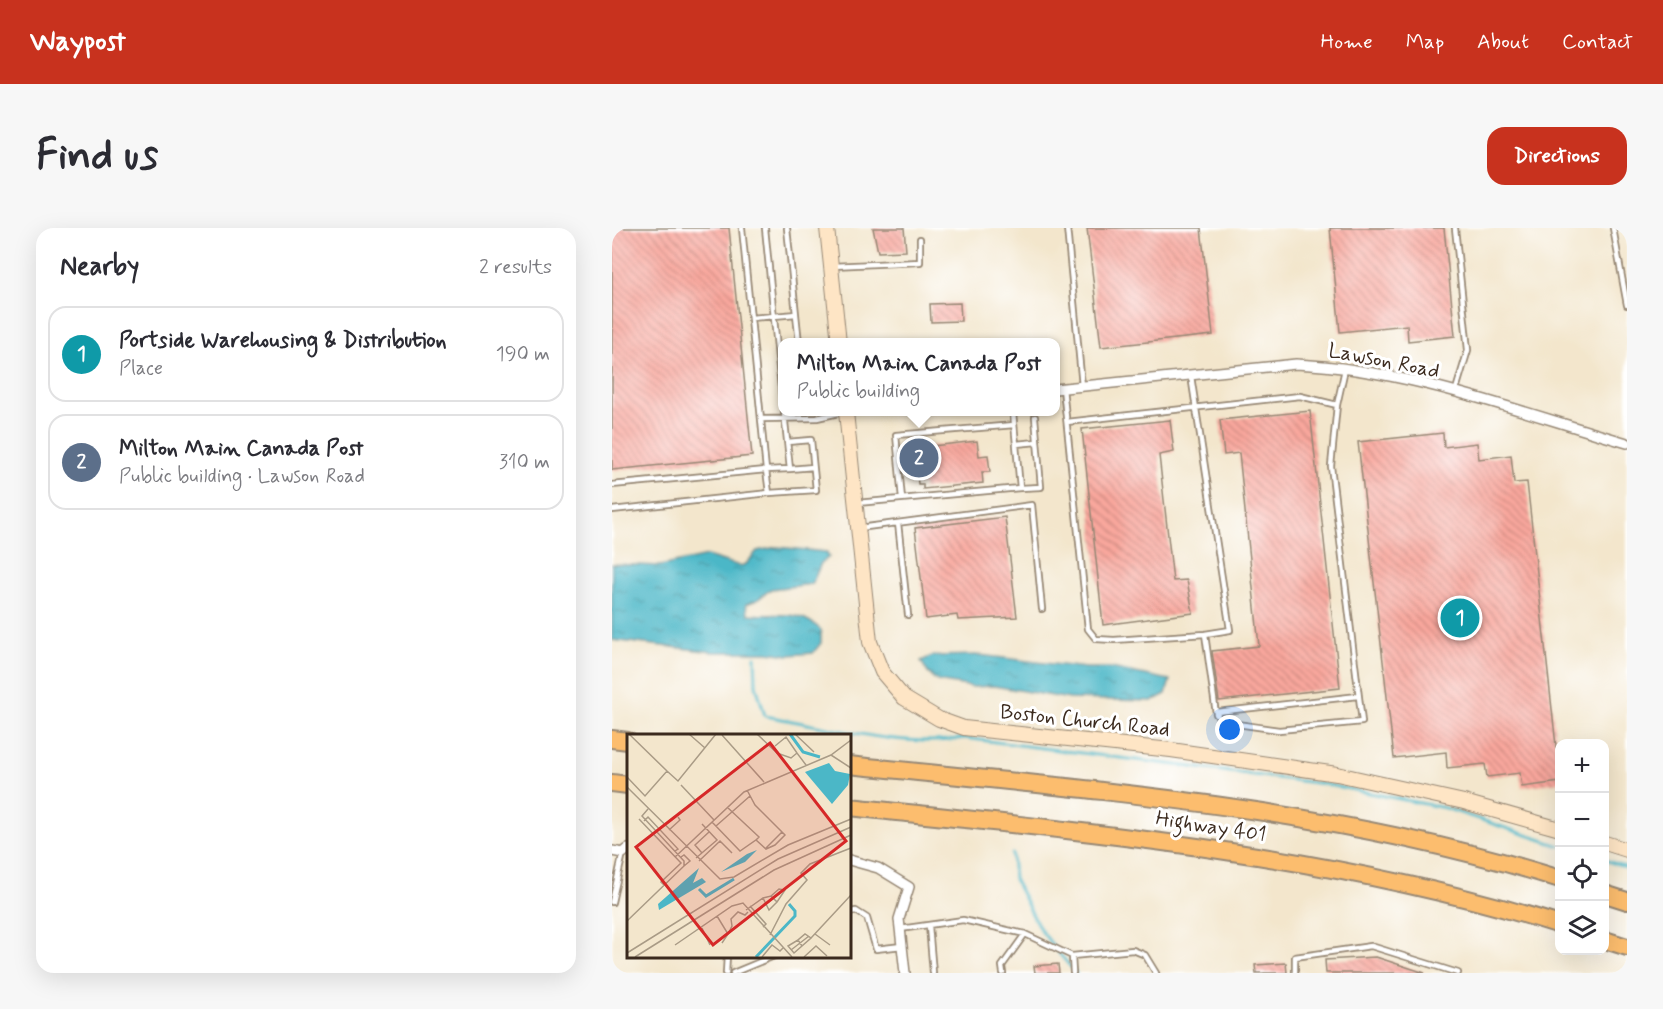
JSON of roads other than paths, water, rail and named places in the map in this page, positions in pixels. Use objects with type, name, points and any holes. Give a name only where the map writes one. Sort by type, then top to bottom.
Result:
[{"type":"highway","points":[[612,739],[627,741]]},
{"type":"highway","name":"Highway 401","points":[[850,765],[1052,785],[1324,822],[1444,847],[1555,878]]},
{"type":"highway","points":[[612,783],[627,785]]},
{"type":"highway","name":"Highway 401","points":[[850,807],[1224,850],[1436,892],[1555,924]]},
{"type":"highway","points":[[1609,895],[1627,901]]},
{"type":"highway","points":[[1609,940],[1627,947]]},
{"type":"street","points":[[827,228],[839,338]]},
{"type":"street","name":"Lawson Road","points":[[1060,389],[1296,364],[1345,367],[1410,380],[1627,443]]},
{"type":"street","name":"Boston Church Road","points":[[845,416],[870,642],[891,686],[904,698],[939,720],[964,728],[1172,750],[1337,774],[1464,802],[1555,828]]},
{"type":"street","points":[[1609,844],[1627,850]]},
{"type":"street","points":[[612,851],[626,851]]},
{"type":"street","points":[[850,860],[878,868],[909,887],[899,919],[904,973]]},
{"type":"lane","points":[[742,228],[769,493]]},
{"type":"lane","points":[[765,228],[778,354]]},
{"type":"lane","points":[[787,228],[799,338]]},
{"type":"lane","points":[[1067,228],[1082,386]]},
{"type":"lane","points":[[1455,228],[1468,350],[1455,393]]},
{"type":"lane","points":[[1613,228],[1627,305]]},
{"type":"lane","points":[[831,266],[921,262],[920,239]]},
{"type":"lane","points":[[751,318],[796,314]]},
{"type":"lane","points":[[1205,634],[1215,712],[1223,723],[1279,730],[1362,722],[1331,466],[1337,405],[1345,367]]},
{"type":"lane","points":[[1060,393],[1067,422],[1088,629],[1096,639],[1114,640],[1205,634],[1230,630],[1190,375]]},
{"type":"lane","points":[[1067,422],[1300,396],[1337,405]]},
{"type":"lane","points":[[761,419],[778,416]]},
{"type":"lane","points":[[784,416],[790,469]]},
{"type":"lane","points":[[795,416],[817,418],[825,416]]},
{"type":"lane","points":[[1013,416],[1020,489]]},
{"type":"lane","points":[[856,503],[1041,487],[1035,417]]},
{"type":"lane","points":[[902,499],[896,435],[1014,424]]},
{"type":"lane","points":[[612,510],[816,490],[811,440],[787,442]]},
{"type":"lane","points":[[1016,444],[1037,442]]},
{"type":"lane","points":[[612,485],[813,467]]},
{"type":"lane","points":[[858,528],[1032,505],[1042,609]]},
{"type":"lane","points":[[898,523],[908,615]]},
{"type":"lane","points":[[1215,712],[1358,696]]},
{"type":"lane","points":[[612,902],[626,851]]},
{"type":"lane","points":[[850,912],[856,911],[867,918],[876,949],[902,946]]},
{"type":"lane","points":[[900,929],[963,920],[1024,934],[1072,956],[1133,950],[1145,955],[1156,973]]},
{"type":"lane","points":[[929,926],[933,973]]},
{"type":"lane","points":[[1003,973],[1002,966],[1024,934]]},
{"type":"lane","points":[[1295,973],[1295,957],[1371,946],[1458,973]]},
{"type":"lane","points":[[1072,956],[1073,973]]},
{"type":"lane","points":[[726,973],[728,958]]},
{"type":"lane","points":[[733,973],[773,958]]},
{"type":"water","points":[[777,547],[826,552],[829,557],[821,563],[812,584],[771,589],[757,600],[746,604],[748,614],[795,616],[812,623],[821,630],[821,643],[813,653],[789,655],[767,652],[714,652],[612,640],[612,564],[660,566],[707,556],[740,566],[746,564],[757,551]]},
{"type":"water","points":[[979,655],[1086,668],[1111,668],[1170,680],[1166,694],[1152,701],[1070,699],[994,686],[973,687],[937,681],[928,673],[921,661],[932,656]]},
{"type":"waterway","points":[[755,657],[756,685],[765,716],[890,739],[940,741],[964,738],[1324,784],[1445,808],[1555,844]]},
{"type":"waterway","points":[[1012,854],[1014,879],[1040,929],[1053,946]]},
{"type":"waterway","points":[[1609,861],[1627,868]]},
{"type":"waterway","points":[[1057,951],[1076,973]]},
{"type":"place","name":"Milton Main Canada Post","points":[[919,458]]},
{"type":"place","name":"Portside Warehousing & Distribution","points":[[1460,618]]}]
